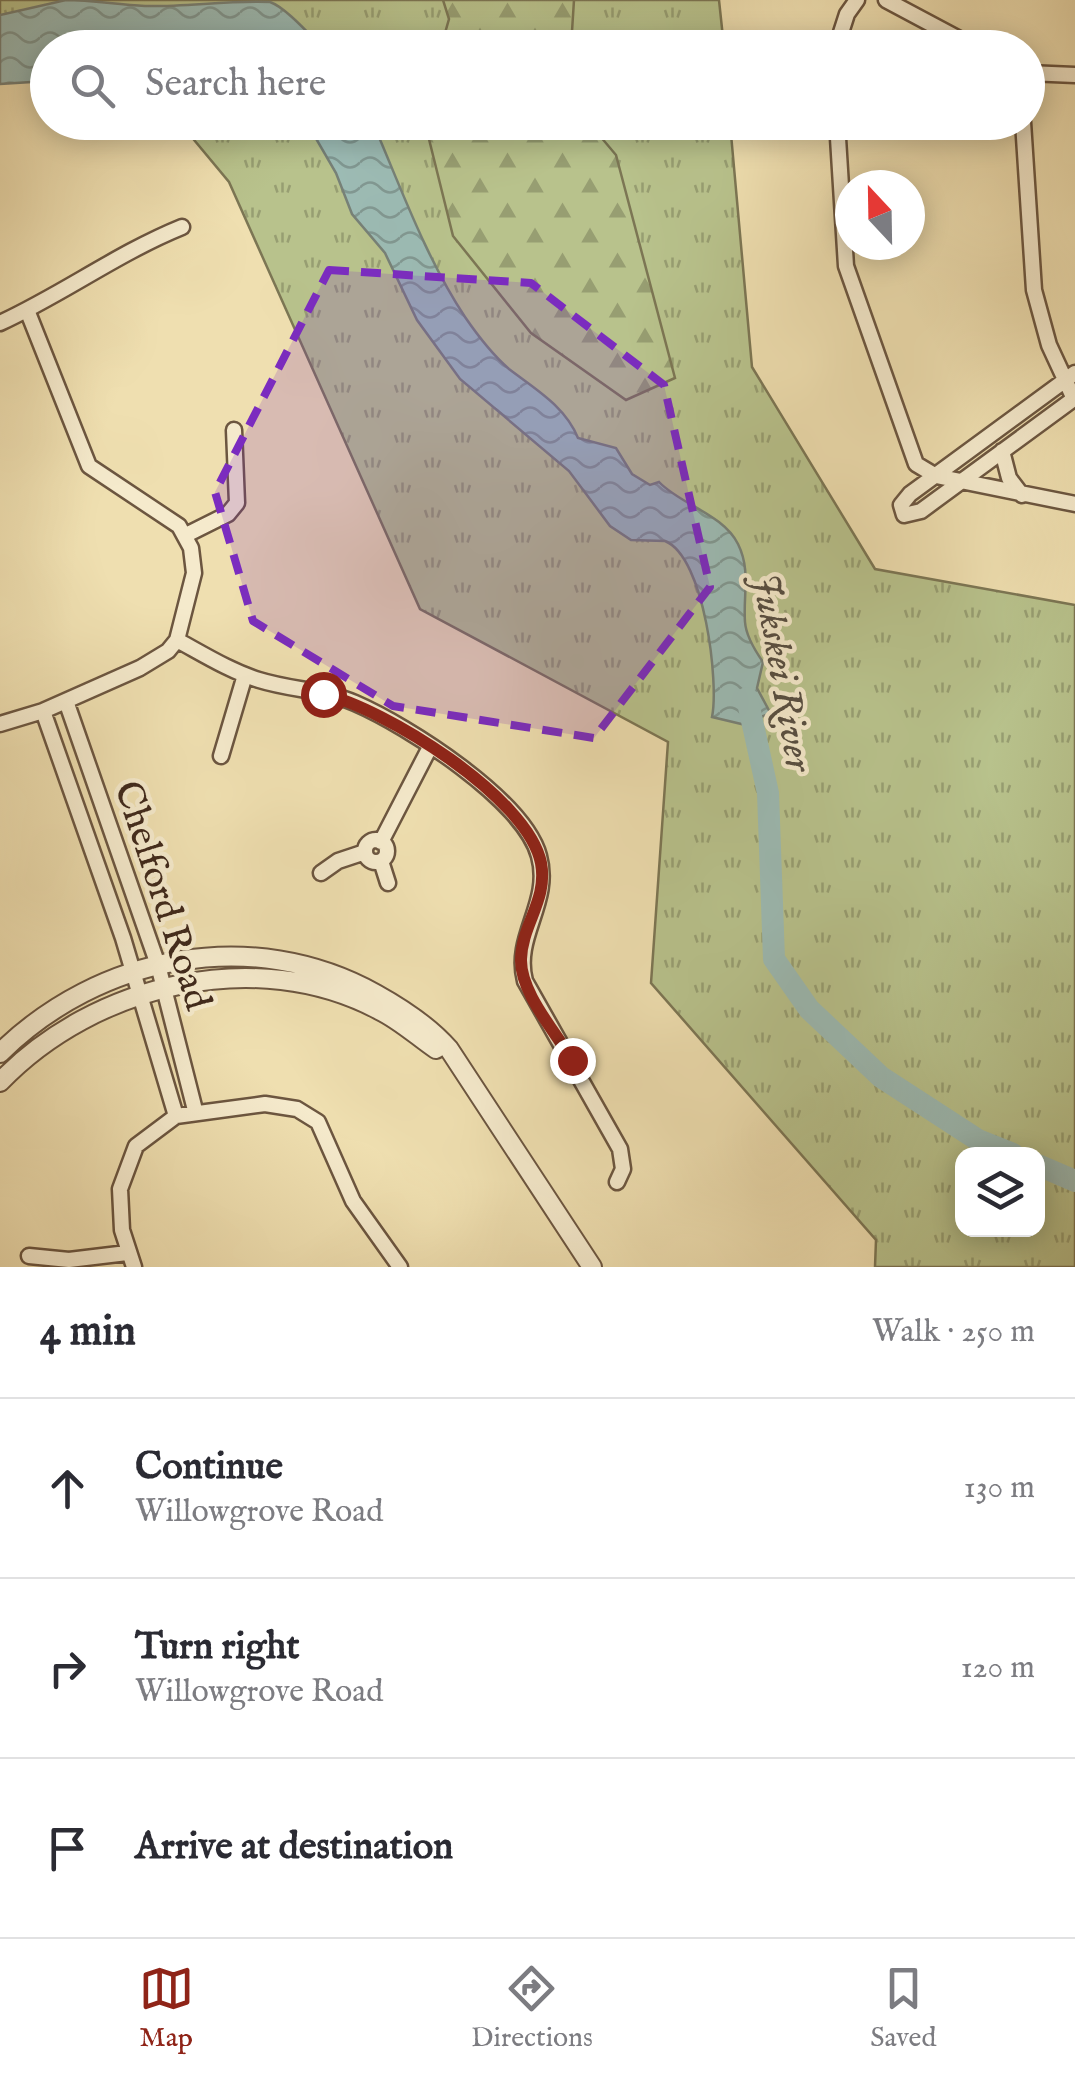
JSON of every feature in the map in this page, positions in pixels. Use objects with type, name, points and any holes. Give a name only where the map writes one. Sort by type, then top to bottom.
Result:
[{"type":"street","points":[[841,30],[846,14],[857,0]]},
{"type":"street","points":[[886,0],[942,30]]},
{"type":"street","points":[[1045,74],[1075,75]]},
{"type":"street","points":[[839,140],[846,266],[912,457],[921,470],[936,476],[1075,504]]},
{"type":"street","points":[[1024,140],[1034,290],[1069,377],[1074,399],[915,515],[904,514],[904,500],[1069,377]]},
{"type":"street","points":[[0,323],[140,244],[182,227]]},
{"type":"street","points":[[0,724],[43,711],[140,668],[177,640],[194,573],[186,536],[157,508],[113,486],[90,466],[27,310]]},
{"type":"street","points":[[186,536],[228,514],[238,504],[234,430]]},
{"type":"street","points":[[1002,451],[1008,478],[1024,496]]},
{"type":"street","points":[[177,640],[245,675],[358,705],[492,791],[536,847],[543,891],[524,942],[522,968],[531,993],[620,1149],[623,1169],[616,1182]]},
{"type":"street","points":[[221,756],[245,675]]},
{"type":"street","name":"Chelford Road","points":[[66,701],[158,965],[194,1110]]},
{"type":"street","name":"Chelford Road","points":[[43,711],[176,1116]]},
{"type":"street","points":[[365,852],[372,862],[380,861],[386,852],[382,842],[429,749]]},
{"type":"street","points":[[321,873],[338,861],[365,852],[370,842],[382,842]]},
{"type":"street","points":[[380,861],[388,882]]},
{"type":"street","points":[[0,1053],[38,1021],[74,999],[158,965],[235,954],[319,967],[344,976],[407,1013],[440,1039],[592,1267]]},
{"type":"street","points":[[0,1082],[71,1025],[165,990],[245,976],[313,985],[380,1010],[458,1062]]},
{"type":"street","points":[[151,1032],[172,1026]]},
{"type":"street","points":[[28,1256],[130,1260],[120,1190],[128,1159],[148,1133],[194,1110],[264,1104],[310,1115],[326,1134],[353,1201],[400,1267]]},
{"type":"highlighted area","points":[[329,270],[531,283],[664,385],[710,587],[594,738],[393,706],[253,621],[215,492]]},
{"type":"green space","points":[[0,0],[719,0],[722,30],[30,32],[0,27]]},
{"type":"green space","points":[[443,0],[574,0],[572,30],[446,30],[449,19]]},
{"type":"green space","points":[[194,140],[732,140],[752,367],[875,569],[1075,605],[1075,1267],[875,1267],[876,1240],[651,983],[668,742],[420,609],[229,182]]},
{"type":"green space","points":[[429,140],[603,140],[616,155],[675,378],[626,400],[531,333],[453,236]]},
{"type":"water","points":[[66,0],[145,6],[270,2],[305,30],[30,30],[30,82],[0,84],[0,15]]},
{"type":"water","points":[[317,140],[380,140],[438,271],[491,351],[557,407],[578,438],[616,448],[632,474],[650,485],[659,482],[731,534],[744,563],[746,627],[763,662],[757,688],[772,716],[761,717],[758,728],[712,717],[713,678],[706,623],[690,571],[679,552],[665,541],[631,540],[610,526],[569,471],[460,379],[417,320],[385,253],[352,214],[336,173]]},
{"type":"water","points":[[773,716],[789,716],[791,724]]},
{"type":"waterway","name":"Jukskei River","points":[[747,698],[768,793],[774,959],[809,1009],[881,1077],[978,1140],[996,1147]]},
{"type":"waterway","name":"Jukskei River","points":[[1045,1168],[1075,1181]]},
{"type":"route","points":[[323,694],[342,698],[390,722],[482,781],[532,838],[541,861],[543,891],[524,942],[522,968],[531,993],[572,1060]]}]
